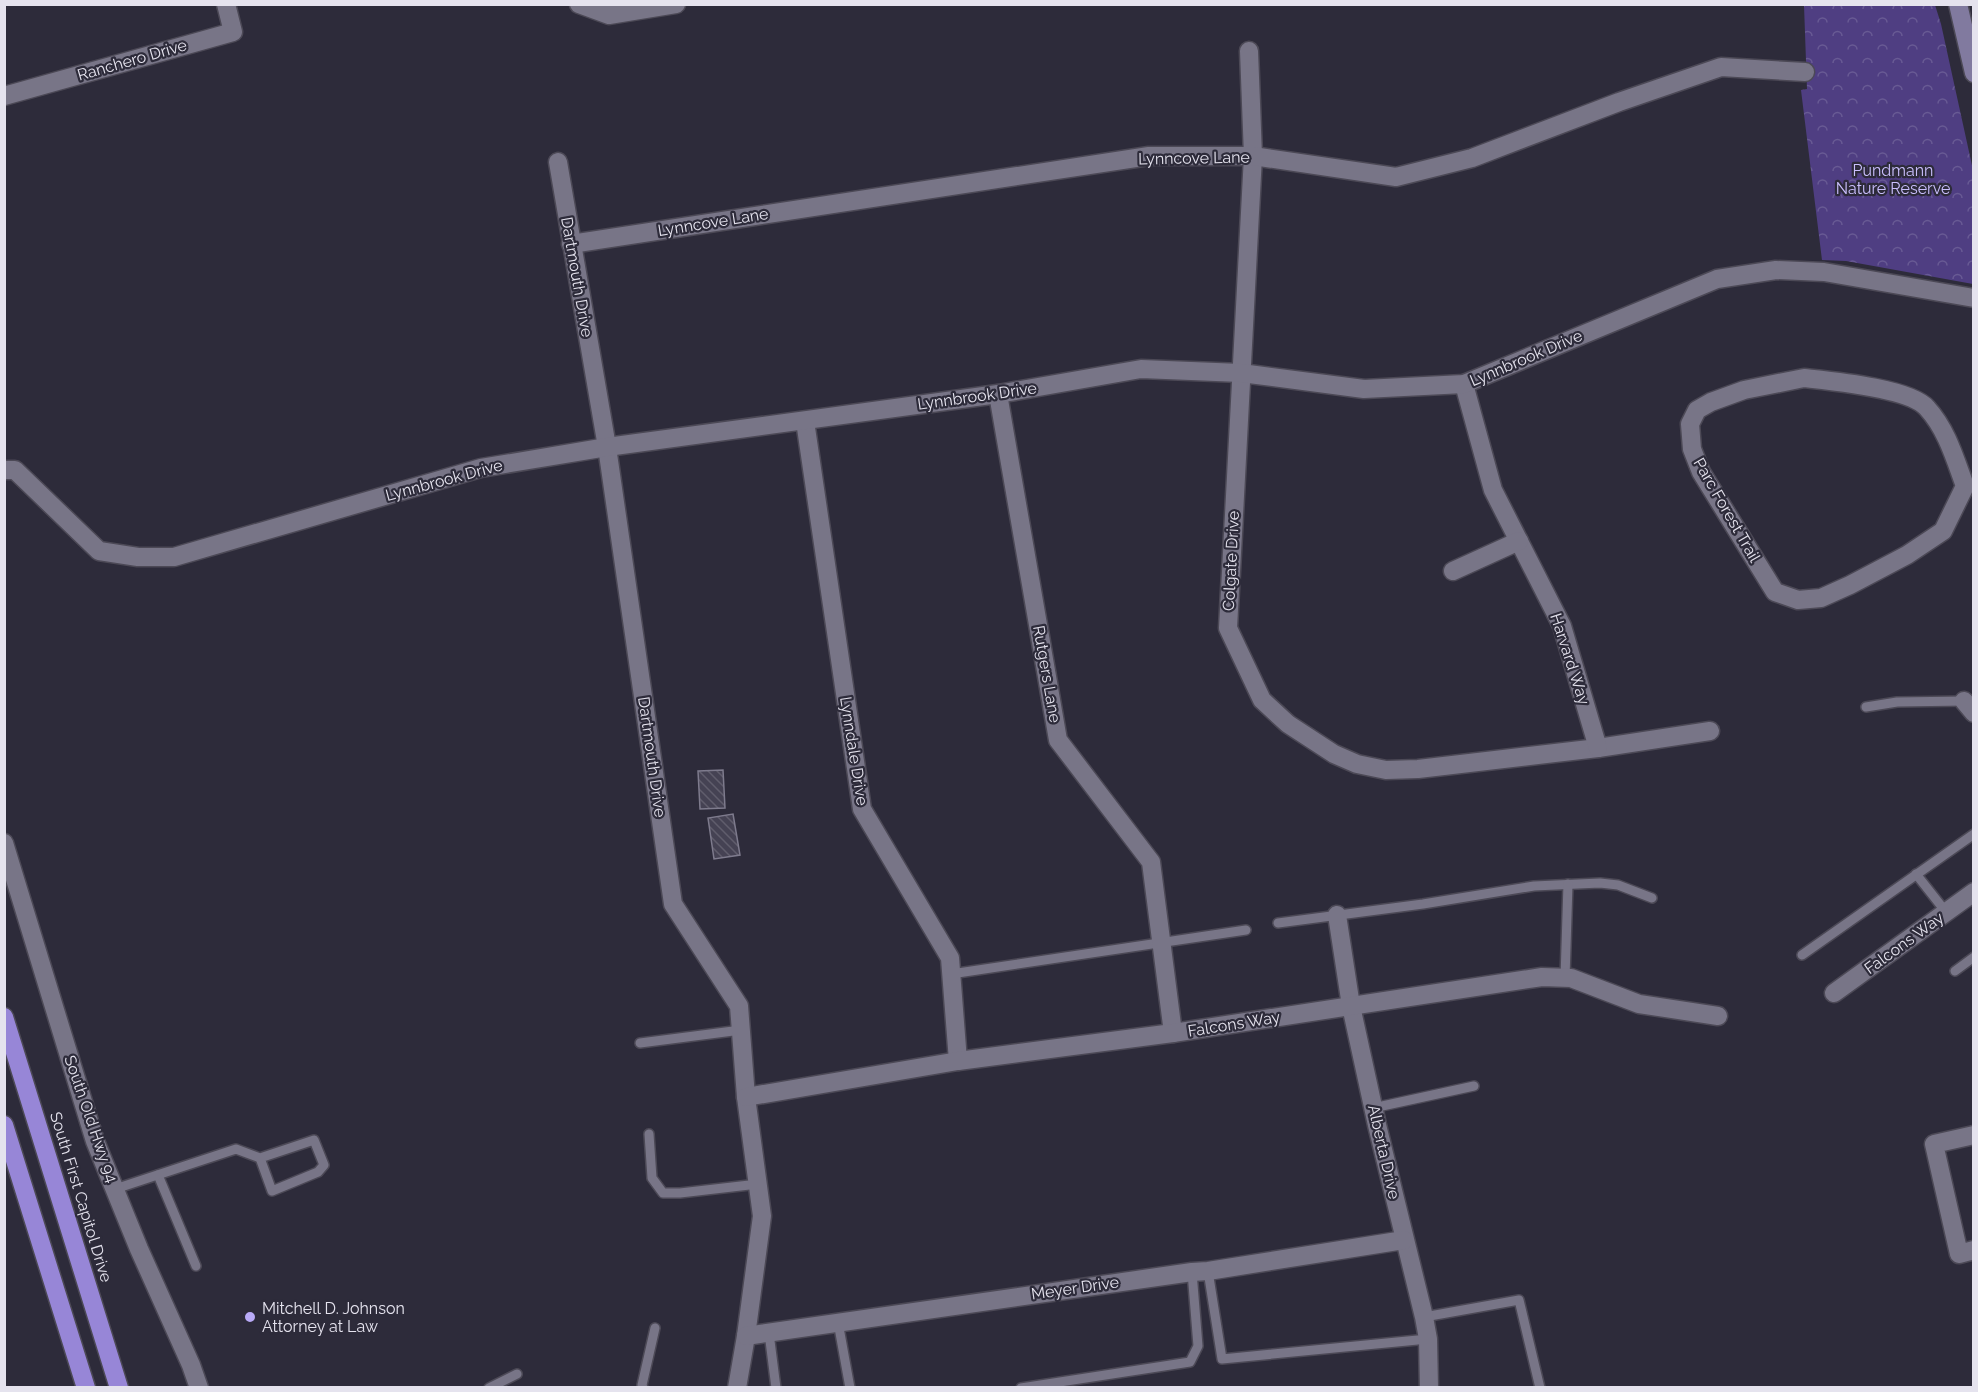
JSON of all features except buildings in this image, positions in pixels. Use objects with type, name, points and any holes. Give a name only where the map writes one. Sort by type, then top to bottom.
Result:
[{"type":"highway","name":"South First Capitol Drive","points":[[4,1017],[119,1388]]},
{"type":"highway","points":[[4,1125],[86,1388]]},
{"type":"street","name":"Ranchero Drive","points":[[4,96],[233,32],[226,4]]},
{"type":"street","points":[[579,4],[609,15],[676,4]]},
{"type":"street","points":[[1958,4],[1974,73]]},
{"type":"street","name":"Colgate Drive","points":[[1250,51],[1253,156],[1228,628],[1262,700],[1288,724],[1334,754],[1357,764],[1386,770],[1418,769],[1598,748],[1710,731]]},
{"type":"street","name":"Lynncove Lane","points":[[571,244],[1149,156],[1253,156],[1396,177],[1472,158],[1619,102],[1721,67],[1804,72]]},
{"type":"street","name":"Dartmouth Drive","points":[[558,162],[607,447],[673,904],[739,1006],[746,1097],[762,1216],[746,1336],[736,1388]]},
{"type":"street","name":"Lynnbrook Drive","points":[[4,470],[15,470],[99,551],[138,557],[174,557],[481,468],[607,447],[998,394],[1141,369],[1241,373],[1364,389],[1464,384],[1717,279],[1776,270],[1824,272],[1974,298]]},
{"type":"street","name":"Parc Forest Trail","points":[[1804,378],[1867,386],[1904,395],[1926,406],[1946,435],[1969,485],[1943,531],[1907,555],[1850,585],[1821,598],[1798,600],[1775,592],[1701,472],[1692,449],[1690,424],[1697,410],[1711,402],[1744,390],[1804,378]]},
{"type":"street","name":"Harvard Way","points":[[1464,384],[1493,490],[1562,626],[1598,748]]},
{"type":"street","name":"Rutgers Lane","points":[[998,394],[1058,740],[1151,862],[1173,1033]]},
{"type":"street","name":"Lynndale Drive","points":[[805,421],[862,809],[950,958],[958,1061]]},
{"type":"street","points":[[1453,570],[1519,541]]},
{"type":"street","name":"South Old Hwy 94","points":[[4,843],[95,1141],[200,1388]]},
{"type":"street","name":"Falcons Way","points":[[1834,993],[1974,892]]},
{"type":"street","name":"Alberta Drive","points":[[1337,915],[1351,1006],[1373,1108],[1424,1317],[1428,1339],[1429,1388]]},
{"type":"street","name":"Falcons Way","points":[[746,1097],[958,1061],[1173,1033],[1542,977],[1571,978],[1639,1004],[1718,1016]]},
{"type":"street","points":[[1974,1135],[1934,1144],[1959,1254],[1974,1250]]},
{"type":"street","name":"Meyer Drive","points":[[746,1336],[1404,1240]]},
{"type":"lane","points":[[1866,707],[1898,702],[1970,704]]},
{"type":"lane","points":[[1802,955],[1974,834]]},
{"type":"lane","points":[[1916,874],[1946,912]]},
{"type":"lane","points":[[1278,923],[1423,904],[1534,886],[1600,883],[1618,885],[1652,898]]},
{"type":"lane","points":[[1564,978],[1568,884]]},
{"type":"lane","points":[[951,974],[1246,930]]},
{"type":"lane","points":[[1955,971],[1974,957]]},
{"type":"lane","points":[[640,1043],[741,1030]]},
{"type":"lane","points":[[1373,1108],[1474,1086]]},
{"type":"lane","points":[[649,1134],[652,1178],[663,1193],[758,1184]]},
{"type":"lane","points":[[115,1189],[236,1149],[260,1158],[314,1140],[324,1165],[318,1172],[272,1191],[260,1158]]},
{"type":"lane","points":[[158,1175],[196,1266]]},
{"type":"lane","points":[[1200,1271],[1222,1359],[1428,1339]]},
{"type":"lane","points":[[1021,1388],[1190,1362],[1198,1346],[1200,1271]]},
{"type":"lane","points":[[1424,1317],[1519,1300],[1540,1388]]},
{"type":"lane","points":[[838,1322],[850,1388]]},
{"type":"lane","points":[[643,1388],[655,1328]]},
{"type":"lane","points":[[769,1332],[776,1388]]},
{"type":"lane","points":[[489,1388],[517,1374]]},
{"type":"green space","name":"Pundmann Nature Reserve","points":[[1804,5],[1935,5],[1973,170],[1973,284],[1846,261],[1822,260],[1801,90],[1807,89]]},
{"type":"place","name":"Mitchell D. Johnson Attorney at Law","points":[[250,1317]]}]
